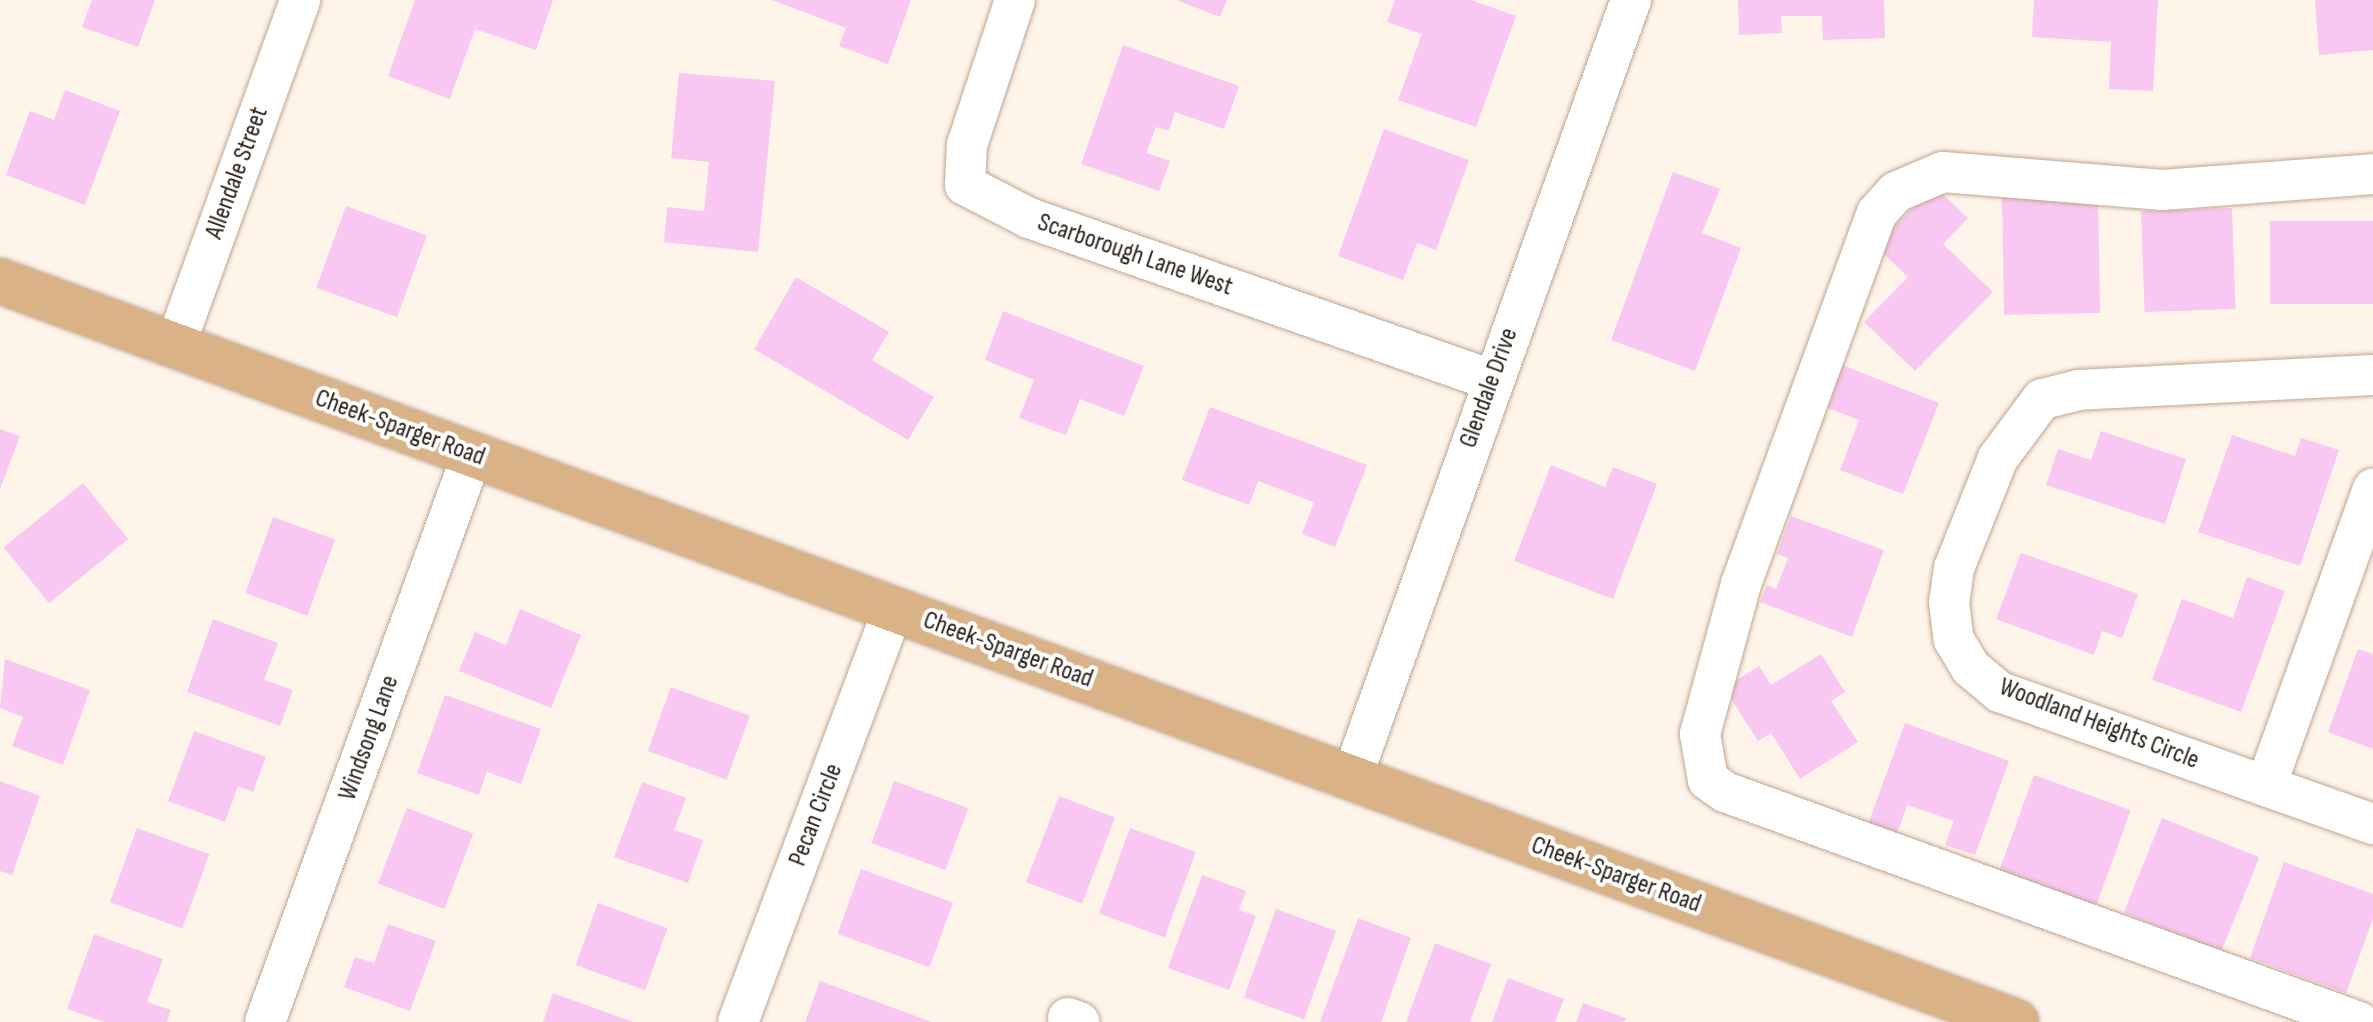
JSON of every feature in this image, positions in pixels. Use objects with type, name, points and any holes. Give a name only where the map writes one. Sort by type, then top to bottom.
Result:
[{"type":"main road","name":"Cheek-Sparger Road","points":[[0,281],[1352,777],[1968,1014],[2015,1022]]},
{"type":"street","name":"Allendale Street","points":[[175,346],[300,0]]},
{"type":"street","name":"Scarborough Lane West","points":[[1015,0],[967,145],[965,185],[1029,218],[1491,380]]},
{"type":"street","name":"Glendale Drive","points":[[1352,777],[1491,380],[1631,0]]},
{"type":"street","points":[[2359,1022],[1725,792],[1708,780],[1700,734],[1741,584],[1877,213],[1896,192],[1943,172],[2162,190],[2373,174]]},
{"type":"street","name":"Woodland Heights Circle","points":[[2373,375],[2079,390],[2042,399],[1998,458],[1954,568],[1954,640],[1971,668],[2000,692],[2373,824]]},
{"type":"street","name":"Windsong Lane","points":[[265,1022],[472,455]]},
{"type":"street","points":[[2266,786],[2373,489]]},
{"type":"street","name":"Pecan Circle","points":[[738,1022],[894,608]]},
{"type":"building","points":[[92,0],[155,0],[138,47],[82,27]]},
{"type":"building","points":[[415,0],[553,0],[536,50],[475,29],[450,99],[388,76]]},
{"type":"building","points":[[772,0],[911,0],[888,64],[839,46],[846,28]]},
{"type":"building","points":[[1176,0],[1227,0],[1220,17]]},
{"type":"building","points":[[1395,0],[1471,0],[1516,16],[1476,127],[1398,100],[1422,34],[1387,22]]},
{"type":"building","points":[[1738,0],[1884,0],[1885,38],[1823,40],[1822,16],[1781,16],[1782,33],[1739,35]]},
{"type":"building","points":[[2034,0],[2158,0],[2153,91],[2109,89],[2111,42],[2032,37]]},
{"type":"building","points":[[2315,0],[2373,0],[2373,50],[2319,55]]},
{"type":"building","points":[[1123,45],[1239,86],[1224,129],[1175,112],[1169,131],[1156,127],[1146,153],[1170,161],[1159,191],[1081,164]]},
{"type":"building","points":[[679,73],[775,81],[758,252],[664,242],[667,207],[704,211],[709,162],[671,158]]},
{"type":"building","points":[[65,90],[120,111],[85,205],[6,175],[30,111],[54,120]]},
{"type":"building","points":[[1384,129],[1469,160],[1436,250],[1417,243],[1403,280],[1338,256]]},
{"type":"building","points":[[1673,172],[1720,189],[1702,233],[1741,248],[1695,371],[1611,340]]},
{"type":"building","points":[[1934,186],[1968,218],[1943,244],[1993,292],[1915,371],[1864,322],[1908,277],[1875,246]]},
{"type":"building","points":[[2098,196],[2100,313],[2004,315],[2002,198]]},
{"type":"building","points":[[346,206],[427,235],[397,317],[316,288]]},
{"type":"building","points":[[2232,208],[2236,309],[2145,312],[2141,211]]},
{"type":"building","points":[[2270,221],[2373,221],[2373,304],[2270,304]]},
{"type":"building","points":[[796,277],[889,332],[872,360],[934,397],[908,440],[754,349]]},
{"type":"building","points":[[1003,311],[1144,366],[1124,416],[1080,399],[1066,435],[1019,418],[1034,380],[985,360]]},
{"type":"building","points":[[1832,361],[1939,403],[1903,494],[1840,470],[1859,420],[1815,403]]},
{"type":"building","points":[[1210,407],[1367,465],[1335,547],[1302,534],[1314,502],[1258,481],[1249,505],[1182,480]]},
{"type":"building","points":[[0,429],[20,436],[0,489]]},
{"type":"building","points":[[2101,431],[2186,459],[2165,524],[2046,485],[2058,449],[2091,460]]},
{"type":"building","points":[[2232,435],[2295,456],[2301,438],[2339,450],[2300,566],[2198,532]]},
{"type":"building","points":[[1551,465],[1605,487],[1613,467],[1657,484],[1613,599],[1514,561]]},
{"type":"building","points":[[83,483],[128,539],[49,603],[4,547]]},
{"type":"building","points":[[1791,516],[1884,550],[1852,637],[1760,602],[1767,585],[1776,589],[1788,558],[1777,554]]},
{"type":"building","points":[[273,517],[335,540],[307,616],[245,593]]},
{"type":"building","points":[[2021,553],[2138,594],[2122,638],[2102,631],[2094,655],[1996,619]]},
{"type":"building","points":[[2247,577],[2285,591],[2241,712],[2152,680],[2182,599],[2233,618]]},
{"type":"building","points":[[520,609],[581,635],[551,708],[459,671],[475,632],[506,645]]},
{"type":"building","points":[[213,619],[278,643],[264,680],[293,690],[280,726],[187,692]]},
{"type":"building","points":[[2358,649],[2373,654],[2373,749],[2328,732]]},
{"type":"building","points":[[1821,654],[1845,692],[1831,701],[1858,742],[1800,779],[1771,733],[1758,741],[1724,688],[1759,666],[1771,685]]},
{"type":"building","points":[[5,659],[90,690],[63,765],[12,746],[23,717],[0,708]]},
{"type":"building","points":[[671,687],[750,716],[727,780],[648,751]]},
{"type":"building","points":[[445,695],[541,729],[521,784],[487,772],[479,795],[417,773]]},
{"type":"building","points":[[1905,723],[2009,761],[1975,855],[1945,845],[1954,821],[1907,805],[1897,834],[1868,824]]},
{"type":"building","points":[[194,731],[266,757],[253,792],[238,786],[225,822],[168,801]]},
{"type":"building","points":[[2034,775],[2131,810],[2096,905],[1999,870]]},
{"type":"building","points":[[0,781],[40,796],[12,875],[0,871]]},
{"type":"building","points":[[894,781],[968,808],[946,870],[871,843]]},
{"type":"building","points":[[642,782],[686,798],[674,830],[703,840],[688,883],[614,857]]},
{"type":"building","points":[[1059,796],[1115,818],[1082,903],[1026,882]]},
{"type":"building","points":[[407,808],[473,833],[444,909],[378,884]]},
{"type":"building","points":[[2162,818],[2259,857],[2221,952],[2124,913]]},
{"type":"building","points":[[137,828],[209,854],[182,929],[110,902]]},
{"type":"building","points":[[1130,828],[1196,852],[1165,937],[1099,914]]},
{"type":"building","points":[[2284,862],[2373,894],[2373,919],[2346,993],[2250,958]]},
{"type":"building","points":[[861,869],[953,903],[929,967],[837,934]]},
{"type":"building","points":[[1202,875],[1246,891],[1239,910],[1256,916],[1229,990],[1168,968]]},
{"type":"building","points":[[598,903],[668,928],[645,990],[575,965]]},
{"type":"building","points":[[1276,909],[1336,931],[1304,1019],[1244,997]]},
{"type":"building","points":[[1358,918],[1411,938],[1381,1022],[1320,1022]]},
{"type":"building","points":[[388,924],[436,941],[410,1011],[344,987],[355,957],[374,963]]},
{"type":"building","points":[[94,934],[163,959],[147,1002],[171,1010],[167,1022],[104,1022],[67,1009]]},
{"type":"building","points":[[1435,943],[1491,964],[1470,1022],[1406,1022]]},
{"type":"building","points":[[1508,978],[1564,999],[1555,1022],[1492,1022]]},
{"type":"building","points":[[820,981],[932,1022],[805,1022]]},
{"type":"building","points":[[553,993],[633,1022],[543,1022]]},
{"type":"building","points":[[1583,1003],[1626,1018],[1624,1022],[1576,1022]]}]
